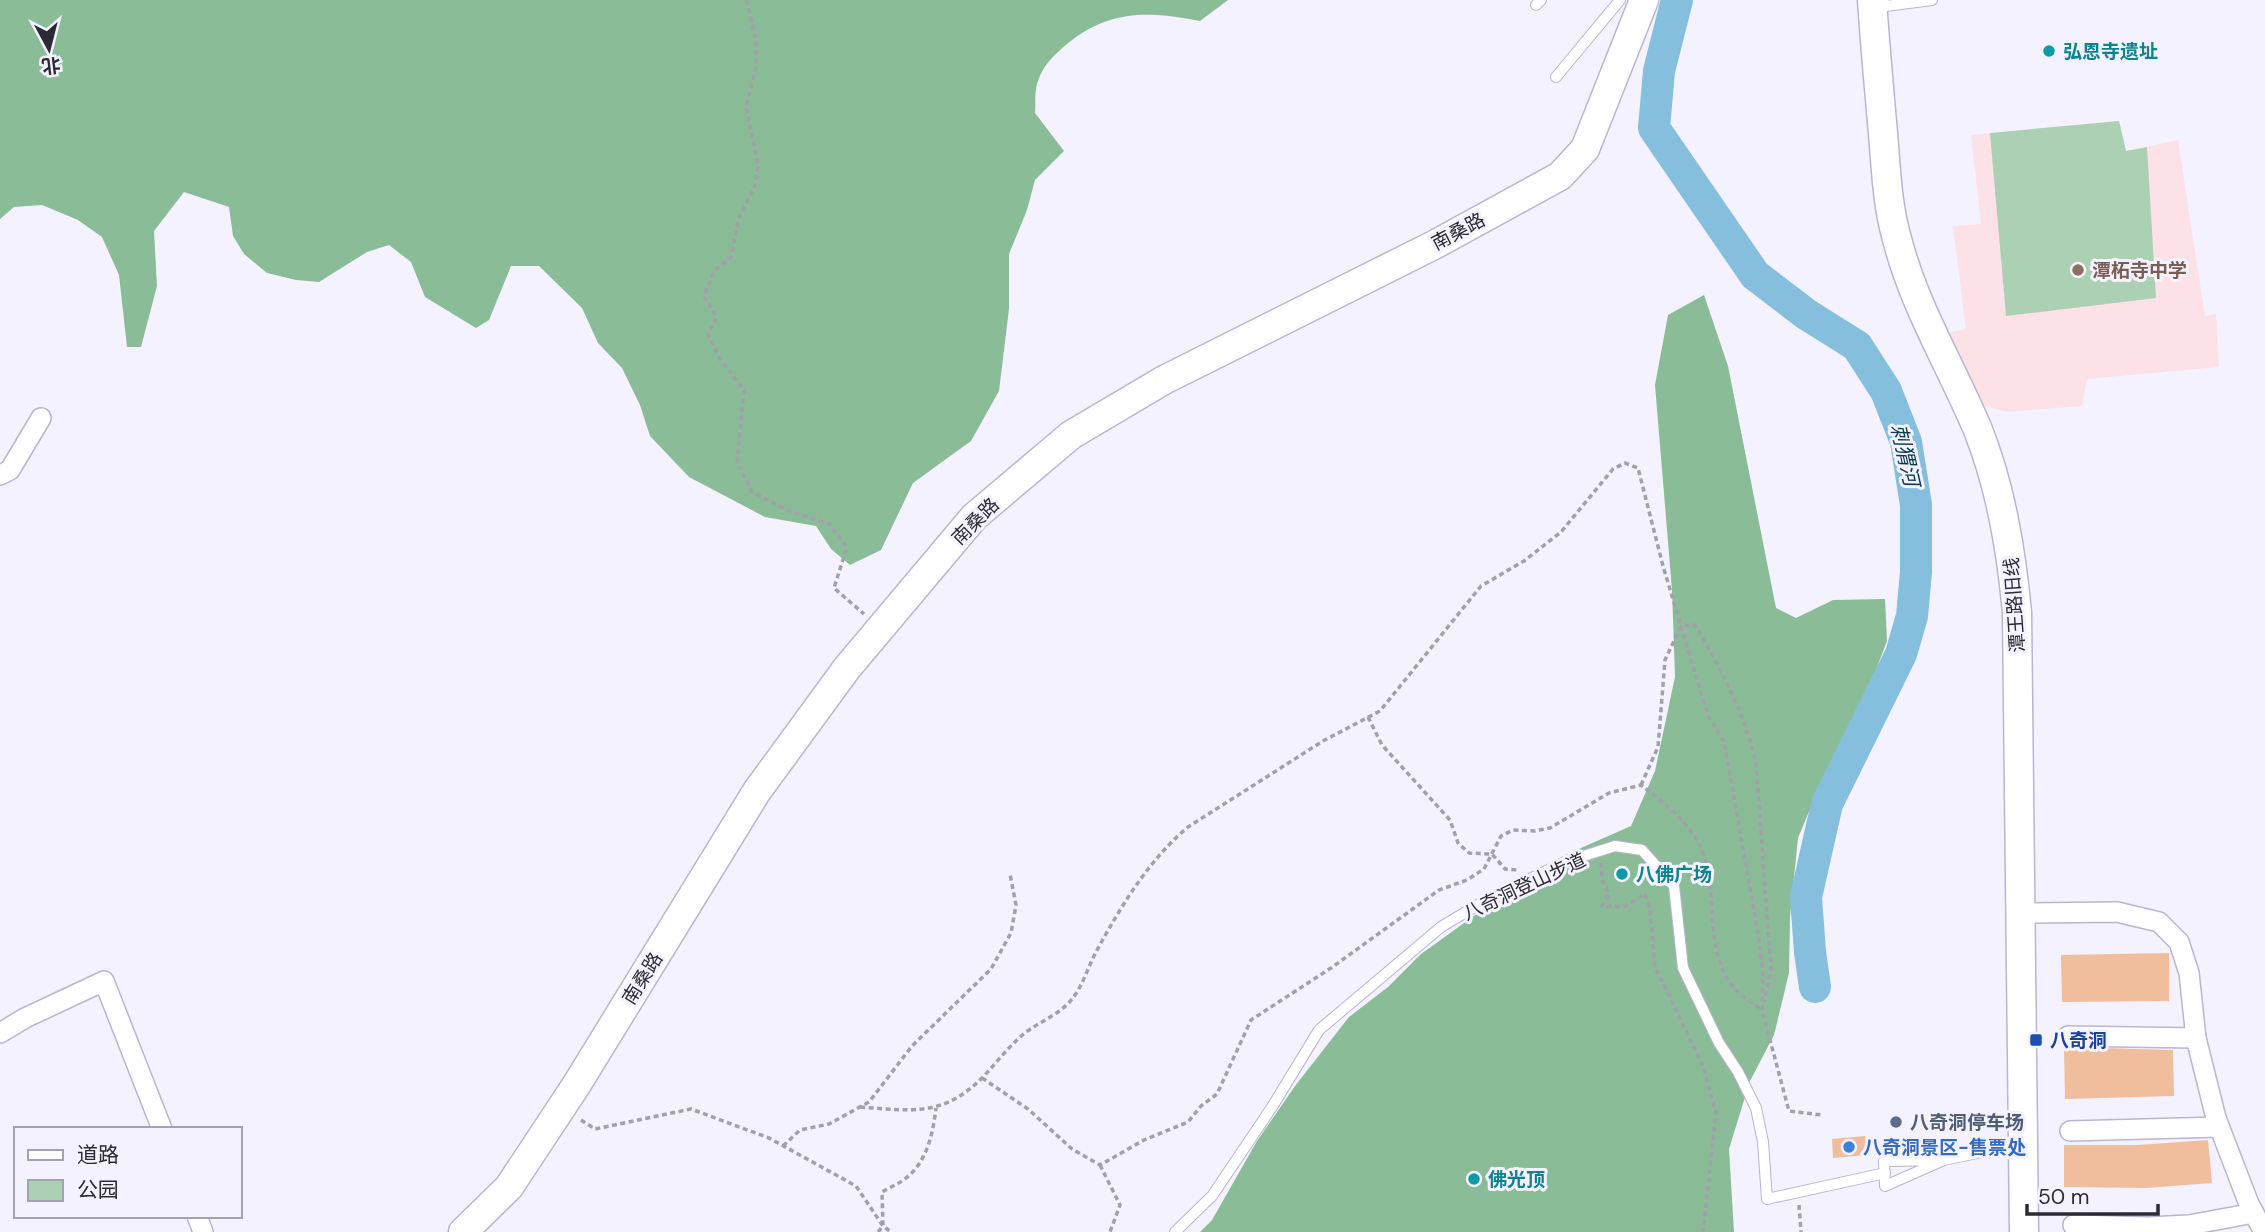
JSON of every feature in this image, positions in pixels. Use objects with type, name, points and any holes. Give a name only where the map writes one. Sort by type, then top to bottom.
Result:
[{"type":"street","name":"南桑路","points":[[463,1232],[509,1187],[562,1107],[757,791],[846,668],[974,517],[1071,435],[1164,380],[1434,245],[1560,176],[1585,149],[1643,0]]},
{"type":"street","name":"潭王路旧线","points":[[1872,0],[1887,184],[1897,240],[1929,327],[1978,430],[2007,531],[2017,612],[2024,1232]]},
{"type":"street","points":[[0,475],[10,470],[41,418]]},
{"type":"street","points":[[2021,913],[2117,912],[2159,922],[2179,942],[2189,973],[2196,1038],[2219,1127],[2264,1232]]},
{"type":"street","points":[[0,1033],[24,1018],[104,981],[161,1127]]},
{"type":"street","points":[[2068,1036],[2196,1038]]},
{"type":"street","points":[[2070,1130],[2219,1127]]},
{"type":"street","points":[[2073,1225],[2189,1225],[2254,1213]]},
{"type":"lane","points":[[1556,77],[1620,0]]},
{"type":"lane","points":[[1882,0],[1886,6],[1932,0]]},
{"type":"lane","name":"八奇洞登山步道","points":[[1175,1232],[1212,1196],[1272,1107],[1318,1030],[1441,927],[1486,900],[1564,862],[1615,846],[1642,850],[1674,886],[1683,968],[1719,1043],[1738,1072],[1756,1108],[1763,1142],[1767,1199],[1885,1173]]},
{"type":"lane","points":[[1944,1160],[1885,1186],[1884,1161],[1944,1160],[2024,1143]]},
{"type":"path","points":[[747,0],[756,41],[756,68],[746,107],[758,165],[755,185],[739,218],[731,257],[714,271],[705,296],[717,317],[708,334],[719,358],[744,390],[737,461],[752,492],[789,511],[829,524],[847,547],[834,588],[881,628]]},
{"type":"path","points":[[860,1107],[916,1111],[936,1108],[951,1101],[982,1078],[1022,1035],[1063,1009],[1076,994],[1120,908],[1168,844],[1188,827],[1322,741],[1380,710],[1481,586],[1524,561],[1561,532],[1613,468],[1625,463],[1638,468],[1681,626],[1709,716],[1724,741],[1759,939],[1763,973],[1762,1010],[1789,1111],[1822,1115]]},
{"type":"path","points":[[1681,626],[1695,625],[1710,649],[1750,738],[1756,764],[1771,970],[1762,1010]]},
{"type":"path","points":[[1641,785],[1658,747],[1665,660],[1681,626]]},
{"type":"path","points":[[1368,717],[1382,745],[1450,820],[1458,843],[1469,853],[1492,854],[1505,869],[1540,874]]},
{"type":"path","points":[[1600,851],[1602,879],[1609,894],[1602,906],[1624,907],[1645,894],[1650,908],[1655,967],[1703,1066],[1716,1113],[1703,1232]]},
{"type":"path","points":[[783,1146],[800,1130],[829,1124],[869,1102],[912,1046],[991,969],[1012,933],[1016,905],[1010,874]]},
{"type":"path","points":[[562,1107],[594,1129],[691,1109],[769,1138],[856,1186],[883,1226],[891,1232]]},
{"type":"path","points":[[878,1232],[883,1226],[882,1192],[905,1179],[919,1167],[933,1132],[936,1108]]},
{"type":"path","points":[[1100,1165],[1120,1205],[1110,1232]]},
{"type":"path","points":[[1798,1192],[1801,1232]]},
{"type":"shaded area","name":"潭柘寺中学","points":[[2119,121],[2126,151],[2178,140],[2205,316],[2216,314],[2219,367],[2087,379],[2082,406],[2007,412],[1981,405],[1948,333],[1966,329],[1953,226],[1981,224],[1971,135]]},
{"type":"green space","points":[[0,0],[1228,0],[1200,21],[1147,15],[1098,24],[1067,44],[1046,65],[1037,85],[1035,113],[1064,151],[1035,180],[1027,210],[1009,254],[1009,309],[999,391],[971,441],[913,483],[881,550],[850,565],[831,549],[816,526],[765,517],[689,477],[650,436],[640,405],[622,368],[598,343],[582,308],[539,266],[511,266],[489,320],[476,328],[425,297],[411,262],[389,245],[367,252],[319,282],[267,273],[244,254],[233,236],[229,207],[184,192],[154,231],[157,286],[141,347],[127,347],[119,275],[102,237],[78,220],[42,205],[14,207],[0,219]]},
{"type":"green space","points":[[2119,121],[2126,151],[2147,147],[2156,298],[2006,316],[1990,133]]},
{"type":"green space","points":[[1704,295],[1728,366],[1776,608],[1796,618],[1833,600],[1885,599],[1887,641],[1859,714],[1825,773],[1798,838],[1790,917],[1789,973],[1774,1035],[1750,1081],[1729,1149],[1734,1232],[1200,1232],[1212,1220],[1257,1141],[1295,1086],[1349,1017],[1388,987],[1421,954],[1528,877],[1565,855],[1631,826],[1655,771],[1675,677],[1672,590],[1655,385],[1668,315]]},
{"type":"building","points":[[2169,953],[2169,1001],[2062,1002],[2061,955]]},
{"type":"building","points":[[2064,1047],[2173,1050],[2174,1096],[2065,1099]]},
{"type":"building","name":"八奇洞景区-售票处","points":[[1865,1136],[1866,1155],[1833,1158],[1832,1139]]},
{"type":"building","points":[[2208,1140],[2212,1183],[2146,1188],[2064,1187],[2064,1145],[2137,1145]]},
{"type":"waterway","name":"刺猬河","points":[[1677,0],[1659,71],[1654,128],[1755,275],[1806,314],[1857,346],[1886,391],[1906,442],[1916,505],[1916,572],[1912,616],[1901,654],[1827,804],[1806,897],[1815,987]]},
{"type":"place","name":"弘恩寺遗址","points":[[2049,51]]},
{"type":"place","name":"潭柘寺中学","points":[[2078,270]]},
{"type":"place","name":"八佛广场","points":[[1622,874]]},
{"type":"place","name":"八奇洞","points":[[2036,1040]]},
{"type":"place","name":"八奇洞停车场","points":[[1896,1122]]},
{"type":"place","name":"八奇洞景区-售票处","points":[[1849,1147]]},
{"type":"place","name":"佛光顶","points":[[1474,1179]]}]
